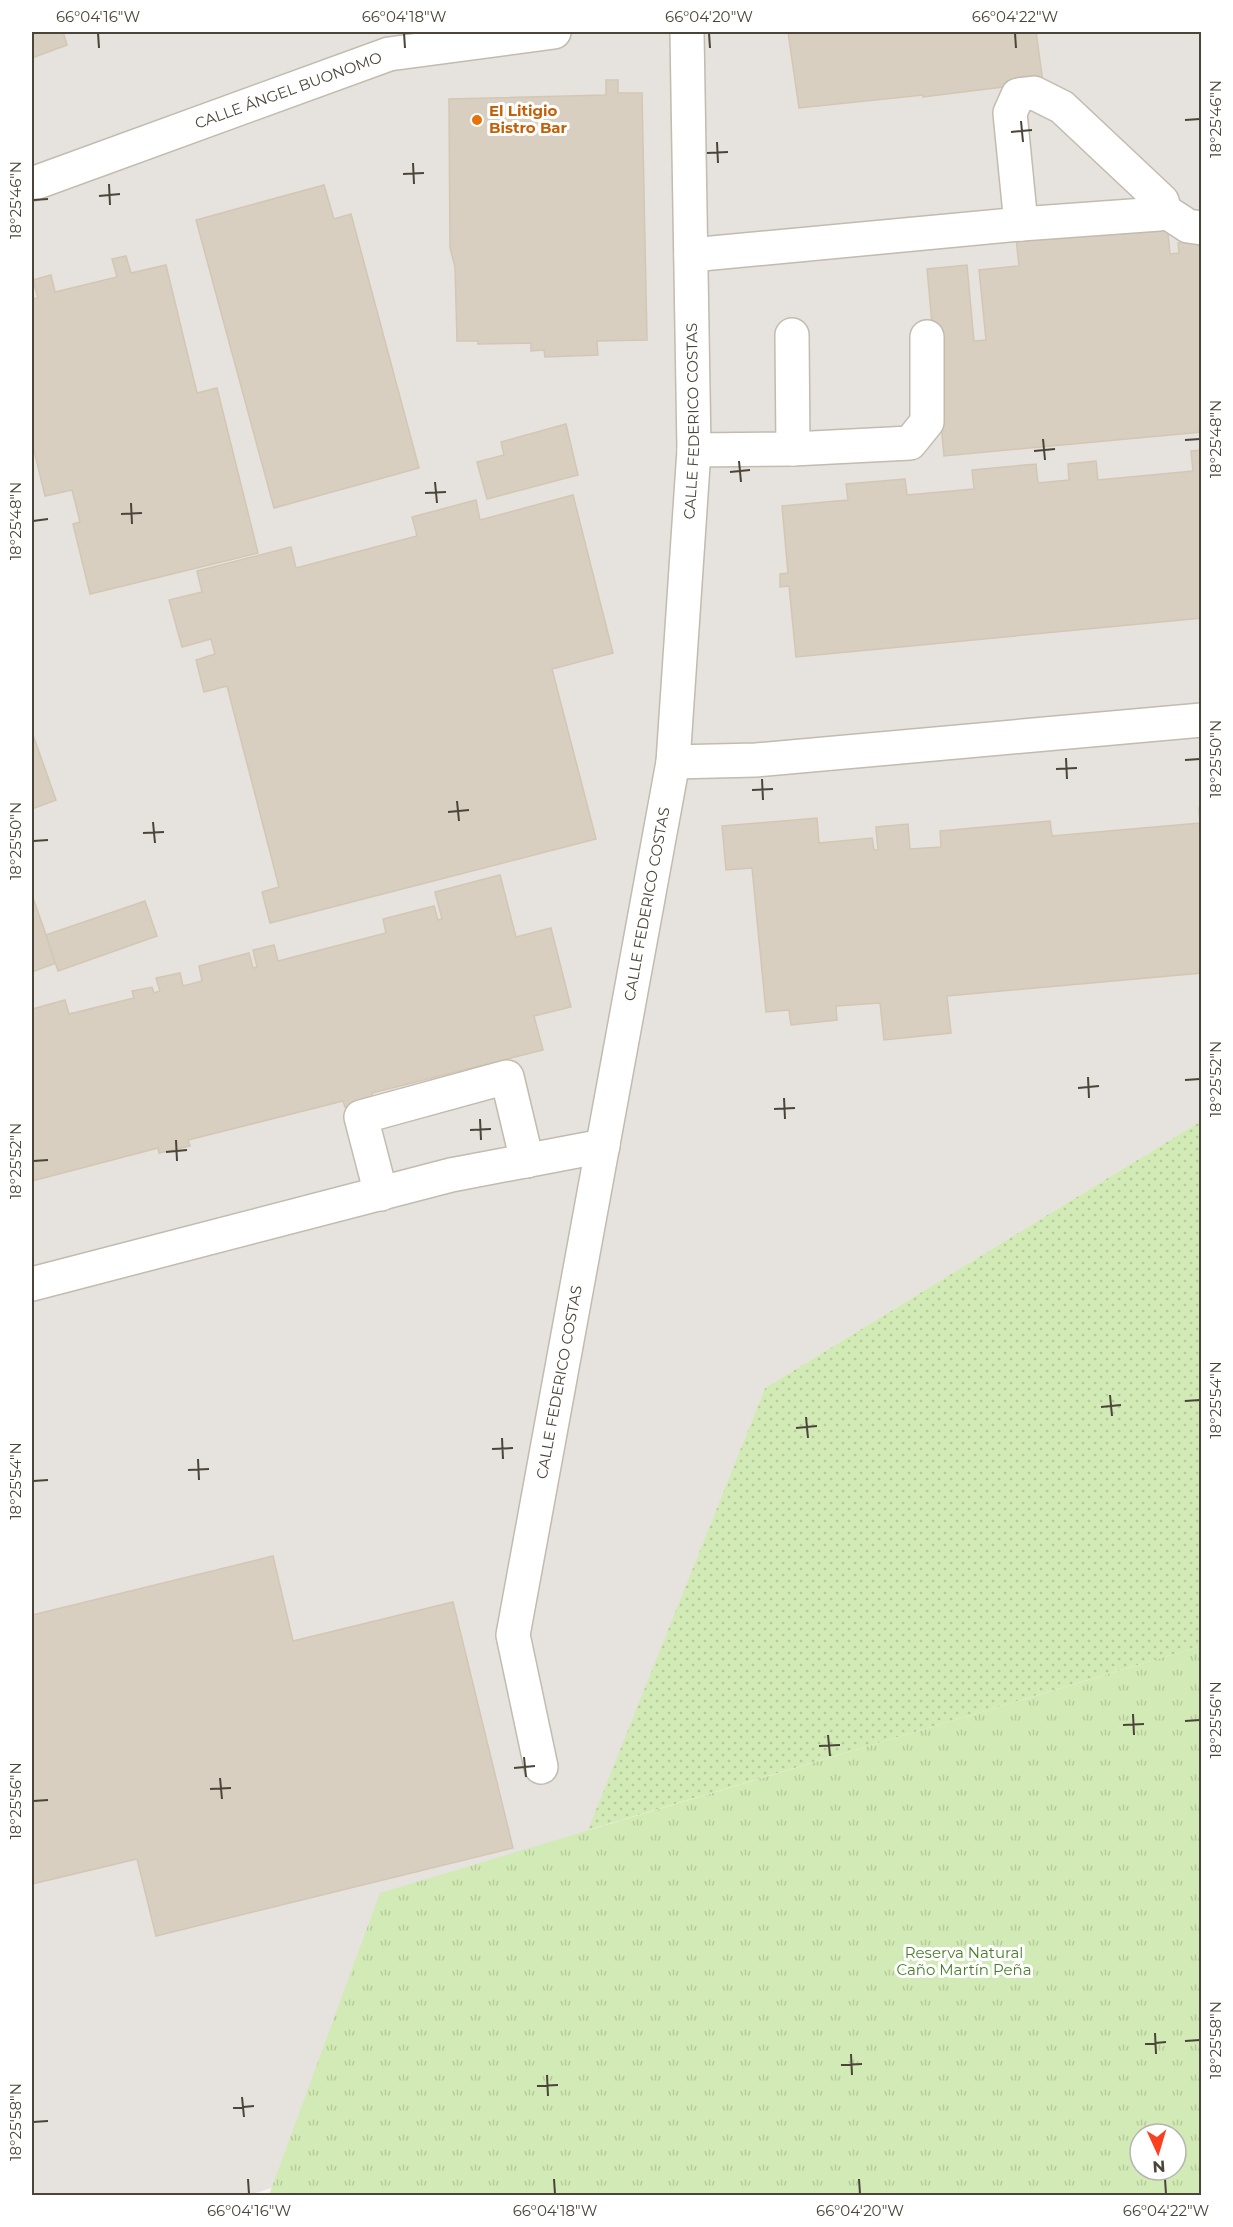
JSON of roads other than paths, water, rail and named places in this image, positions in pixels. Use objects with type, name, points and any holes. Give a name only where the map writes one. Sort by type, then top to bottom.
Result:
[{"type":"street","name":"CALLE ÁNGEL BUONOMO","points":[[32,184],[389,54],[554,32]]},
{"type":"street","name":"CALLE FEDERICO COSTAS","points":[[541,1767],[513,1635],[673,762],[694,450],[687,32]]},
{"type":"street","points":[[1021,224],[1010,113],[1018,95],[1034,93],[1062,107],[1162,201],[1165,211],[1188,226],[1202,228]]},
{"type":"street","points":[[691,255],[1021,224],[1159,214],[1165,211]]},
{"type":"street","points":[[792,335],[793,449]]},
{"type":"street","points":[[694,450],[793,449],[910,443],[927,422],[927,338]]},
{"type":"street","points":[[673,762],[756,760],[1202,720]]},
{"type":"street","points":[[381,1194],[361,1117],[507,1077],[527,1161]]},
{"type":"street","points":[[32,1284],[451,1175],[603,1146]]},
{"type":"place","name":"El Litigio Bistro Bar","points":[[477,120]]},
{"type":"park label","name":"Reserva Natural Caño Martín Peña","points":[[964,1962]]}]
